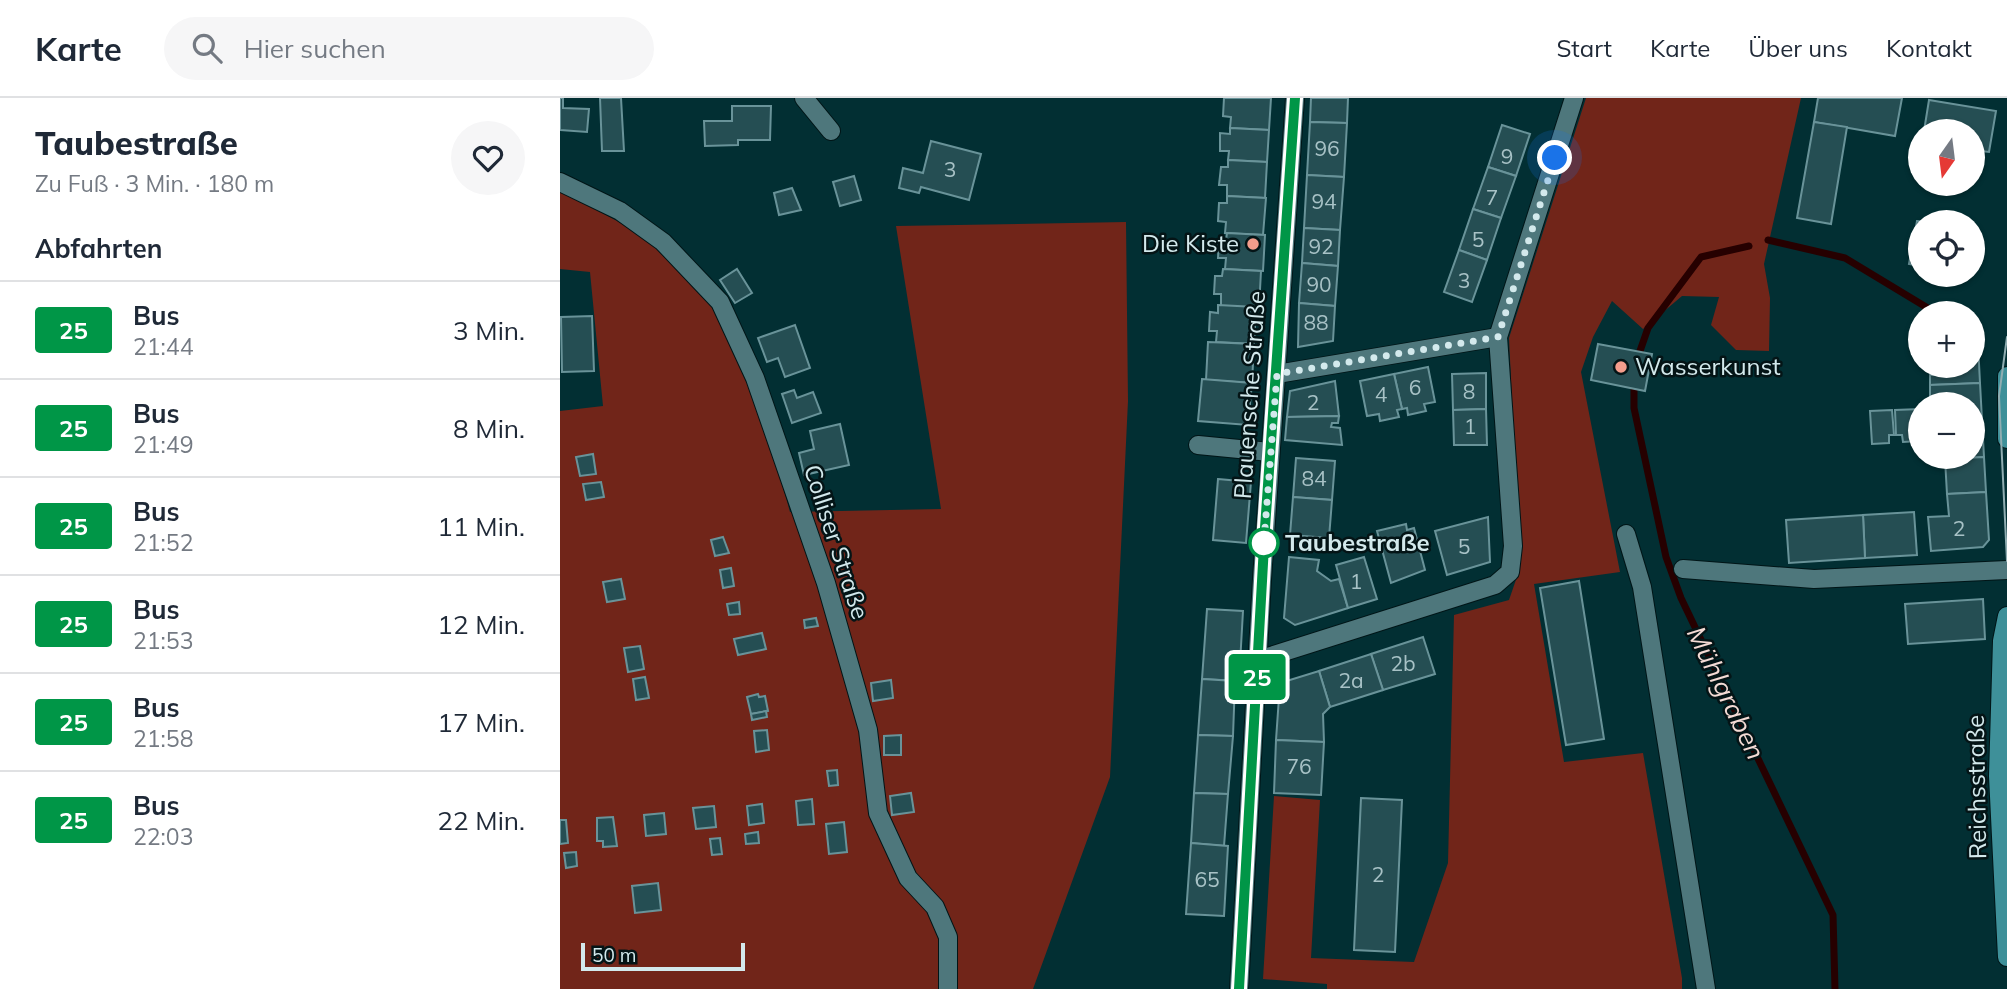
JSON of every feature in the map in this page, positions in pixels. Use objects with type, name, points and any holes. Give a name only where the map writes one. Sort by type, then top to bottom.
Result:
[{"type":"main road","points":[[2007,376],[2007,439]]},
{"type":"main road","name":"Reichsstraße","points":[[2007,616],[2002,641],[1998,776],[2007,957]]},
{"type":"street","points":[[804,98],[831,131]]},
{"type":"street","name":"Plauensche Straße","points":[[1239,989],[1270,452],[1295,98]]},
{"type":"street","points":[[1258,660],[1495,585],[1510,572],[1513,545],[1498,337],[1574,98]]},
{"type":"street","name":"Colliser Straße","points":[[560,182],[620,211],[663,242],[720,302],[755,378],[826,583],[868,730],[878,813],[908,878],[935,907],[948,937],[948,989]]},
{"type":"street","points":[[1277,374],[1498,337]]},
{"type":"street","points":[[1198,445],[1270,452]]},
{"type":"street","points":[[1626,534],[1642,587],[1706,989]]},
{"type":"street","points":[[1683,569],[1814,579],[2007,570]]},
{"type":"shaded area","points":[[1586,98],[1801,98],[1764,264],[1770,298],[1769,351],[1736,350],[1711,325],[1719,297],[1682,296],[1643,329],[1612,301],[1593,337],[1581,372],[1620,572],[1534,584],[1564,762],[1643,753],[1682,989],[1327,989],[1327,984],[1263,979],[1274,796],[1320,800],[1311,958],[1414,962],[1448,863],[1454,615],[1509,600],[1520,568],[1509,338]]},
{"type":"shaded area","points":[[560,190],[661,245],[716,302],[762,412],[790,512],[941,509],[896,226],[1126,222],[1128,401],[1110,777],[1033,989],[560,989],[560,411],[603,406],[590,272],[560,269]]},
{"type":"building","points":[[560,98],[563,98],[563,108],[589,109],[587,132],[560,130]]},
{"type":"building","points":[[600,98],[621,98],[624,151],[602,151]]},
{"type":"building","points":[[1224,98],[1271,98],[1269,130],[1230,128],[1231,117],[1223,116]]},
{"type":"building","points":[[1311,98],[1348,98],[1347,123],[1310,122]]},
{"type":"building","points":[[1818,98],[1902,98],[1895,136],[1814,122]]},
{"type":"building","points":[[1929,100],[1996,111],[1989,152],[1985,152],[1985,119],[1926,119]]},
{"type":"building","points":[[732,106],[771,106],[770,140],[738,140],[738,145],[705,146],[704,121],[732,121]]},
{"type":"building","points":[[1310,122],[1347,123],[1344,177],[1307,175]]},
{"type":"building","points":[[1814,122],[1847,127],[1831,224],[1797,218]]},
{"type":"building","points":[[1502,125],[1530,134],[1516,176],[1488,167]]},
{"type":"building","points":[[1230,128],[1269,130],[1267,162],[1228,160],[1229,151],[1220,151],[1220,133],[1230,134]]},
{"type":"building","points":[[931,141],[981,154],[969,200],[921,187],[919,193],[899,188],[903,168],[923,173]]},
{"type":"building","points":[[1228,160],[1267,162],[1265,198],[1227,196],[1227,185],[1219,185],[1221,167],[1228,167]]},
{"type":"building","points":[[1488,167],[1516,176],[1501,218],[1473,209]]},
{"type":"building","points":[[1307,175],[1344,177],[1340,230],[1304,228]]},
{"type":"building","points":[[854,176],[861,200],[840,206],[833,182]]},
{"type":"building","points":[[792,188],[801,210],[779,215],[774,193]]},
{"type":"building","points":[[1227,196],[1266,198],[1263,235],[1225,233],[1226,222],[1218,221],[1219,203],[1227,203]]},
{"type":"building","points":[[1473,209],[1501,218],[1487,260],[1459,250]]},
{"type":"building","points":[[1304,228],[1340,230],[1338,266],[1302,263]]},
{"type":"building","points":[[1227,233],[1265,235],[1263,271],[1225,269],[1226,258],[1218,258],[1219,240],[1226,240]]},
{"type":"building","points":[[1459,250],[1487,260],[1472,302],[1444,292]]},
{"type":"building","points":[[1302,263],[1338,266],[1335,306],[1299,303]]},
{"type":"building","points":[[737,269],[752,293],[735,303],[720,280]]},
{"type":"building","points":[[1223,269],[1261,271],[1259,308],[1221,306],[1221,294],[1214,294],[1215,276],[1222,276]]},
{"type":"building","points":[[1299,303],[1335,306],[1333,341],[1298,347]]},
{"type":"building","points":[[1218,305],[1256,307],[1254,344],[1216,342],[1217,331],[1209,331],[1210,312],[1218,313]]},
{"type":"building","points":[[592,316],[594,371],[562,372],[561,317]]},
{"type":"building","points":[[795,325],[810,368],[785,377],[778,358],[767,362],[758,338]]},
{"type":"building","points":[[1208,342],[1254,344],[1252,383],[1206,380]]},
{"type":"building","name":"Wasserkunst","points":[[1598,344],[1652,354],[1645,391],[1591,380]]},
{"type":"building","points":[[1428,367],[1435,402],[1424,404],[1426,411],[1408,415],[1407,408],[1402,409],[1394,374]]},
{"type":"building","points":[[1486,373],[1486,409],[1453,410],[1452,374]]},
{"type":"building","points":[[1394,374],[1402,409],[1397,410],[1399,417],[1380,421],[1379,414],[1367,416],[1360,381]]},
{"type":"building","points":[[1930,378],[1980,378],[1980,383],[1930,385]]},
{"type":"building","points":[[1202,379],[1252,383],[1248,425],[1198,421]]},
{"type":"building","points":[[1335,381],[1339,416],[1287,417],[1290,391]]},
{"type":"building","points":[[1980,383],[1980,392],[1930,392],[1930,385]]},
{"type":"building","points":[[794,390],[797,398],[813,392],[821,413],[792,423],[782,394]]},
{"type":"building","points":[[1486,409],[1487,445],[1454,445],[1453,410]]},
{"type":"building","points":[[1908,409],[1908,442],[1903,442],[1902,435],[1896,435],[1895,410]]},
{"type":"building","points":[[1892,410],[1894,435],[1889,435],[1889,443],[1872,444],[1870,411]]},
{"type":"building","points":[[1339,416],[1338,423],[1332,423],[1331,427],[1340,428],[1342,445],[1285,440],[1287,417]]},
{"type":"building","points":[[840,424],[849,465],[804,475],[799,453],[814,449],[810,431]]},
{"type":"building","points":[[593,454],[596,474],[580,476],[576,457]]},
{"type":"building","points":[[1296,458],[1335,461],[1332,500],[1293,497]]},
{"type":"building","points":[[1946,469],[1985,469],[1986,492],[1947,494]]},
{"type":"building","points":[[1218,479],[1251,482],[1246,543],[1213,540]]},
{"type":"building","points":[[601,482],[604,497],[586,500],[583,484]]},
{"type":"building","points":[[1986,492],[1989,540],[1983,547],[1931,551],[1928,517],[1949,516],[1947,494]]},
{"type":"building","points":[[1293,497],[1332,500],[1329,538],[1290,535]]},
{"type":"building","points":[[1914,512],[1917,555],[1865,558],[1863,515]]},
{"type":"building","points":[[1863,515],[1865,558],[1789,563],[1786,520]]},
{"type":"building","points":[[1488,517],[1490,562],[1447,575],[1435,531]]},
{"type":"building","points":[[1406,524],[1407,530],[1414,528],[1425,570],[1391,583],[1377,531]]},
{"type":"building","points":[[723,537],[729,553],[715,556],[711,540]]},
{"type":"building","points":[[1289,557],[1319,560],[1317,571],[1331,581],[1339,579],[1348,608],[1295,625],[1284,618]]},
{"type":"building","points":[[1364,557],[1377,599],[1348,608],[1336,565]]},
{"type":"building","points":[[731,568],[734,586],[723,588],[720,570]]},
{"type":"building","points":[[621,579],[625,599],[607,602],[603,582]]},
{"type":"building","points":[[1579,581],[1604,739],[1566,745],[1540,588]]},
{"type":"building","points":[[1983,599],[1985,639],[1908,644],[1905,604]]},
{"type":"building","points":[[739,602],[740,614],[729,615],[727,604]]},
{"type":"building","points":[[1207,609],[1243,611],[1239,681],[1202,679]]},
{"type":"building","points":[[816,618],[818,626],[805,628],[804,620]]},
{"type":"building","points":[[762,633],[766,649],[738,655],[734,639]]},
{"type":"building","points":[[1423,637],[1435,674],[1383,690],[1371,654]]},
{"type":"building","points":[[640,646],[644,669],[628,672],[624,648]]},
{"type":"building","points":[[1371,654],[1383,690],[1330,707],[1319,671]]},
{"type":"building","points":[[1319,671],[1330,707],[1323,714],[1324,742],[1276,740],[1280,683]]},
{"type":"building","points":[[645,677],[649,698],[636,700],[633,679]]},
{"type":"building","points":[[1202,679],[1235,681],[1233,736],[1198,735]]},
{"type":"building","points":[[891,680],[893,698],[873,701],[871,683]]},
{"type":"building","points":[[758,694],[759,697],[765,696],[768,711],[751,714],[747,697]]},
{"type":"building","points":[[766,711],[767,717],[752,720],[751,714]]},
{"type":"building","points":[[767,730],[769,750],[756,752],[754,731]]},
{"type":"building","points":[[901,735],[901,755],[884,755],[884,736]]},
{"type":"building","points":[[1198,735],[1233,736],[1228,794],[1194,793]]},
{"type":"building","points":[[1276,740],[1324,742],[1321,795],[1274,793]]},
{"type":"building","points":[[837,770],[838,785],[829,786],[827,771]]},
{"type":"building","points":[[911,793],[914,812],[892,815],[890,796]]},
{"type":"building","points":[[1194,793],[1228,794],[1224,846],[1191,843]]},
{"type":"building","points":[[1361,798],[1402,800],[1395,952],[1354,950]]},
{"type":"building","points":[[812,799],[814,824],[798,825],[796,801]]},
{"type":"building","points":[[762,804],[764,823],[749,825],[747,806]]},
{"type":"building","points":[[714,806],[716,827],[696,829],[693,808]]},
{"type":"building","points":[[664,813],[666,834],[646,836],[644,815]]},
{"type":"building","points":[[613,817],[617,846],[603,847],[603,841],[597,841],[597,818]]},
{"type":"building","points":[[560,820],[566,820],[568,843],[560,844]]},
{"type":"building","points":[[844,822],[847,852],[829,854],[826,824]]},
{"type":"building","points":[[758,832],[759,843],[746,844],[745,834]]},
{"type":"building","points":[[720,838],[722,854],[712,855],[710,839]]},
{"type":"building","points":[[1191,843],[1228,846],[1224,916],[1186,914]]},
{"type":"building","points":[[576,852],[577,866],[566,868],[564,853]]},
{"type":"building","points":[[658,883],[661,910],[635,913],[632,886]]},
{"type":"waterway","name":"Mühlgraben","points":[[1768,240],[1845,258],[1916,301]]},
{"type":"waterway","name":"Mühlgraben","points":[[1640,351],[1648,328],[1701,257],[1749,246]]},
{"type":"waterway","name":"Mühlgraben","points":[[1634,389],[1634,408],[1666,557],[1681,598],[1833,915],[1835,989]]},
{"type":"tram line","points":[[2007,337],[1999,396],[2007,561]]},
{"type":"bus line","name":"25","points":[[1239,989],[1265,528],[1295,98]]},
{"type":"place","name":"Die Kiste","points":[[1253,244]]},
{"type":"place","name":"Wasserkunst","points":[[1621,367]]},
{"type":"place","name":"Taubestraße","points":[[1264,543]]},
{"type":"route","points":[[1264,543],[1263,554],[1277,374],[1498,337],[1555,158]]}]
